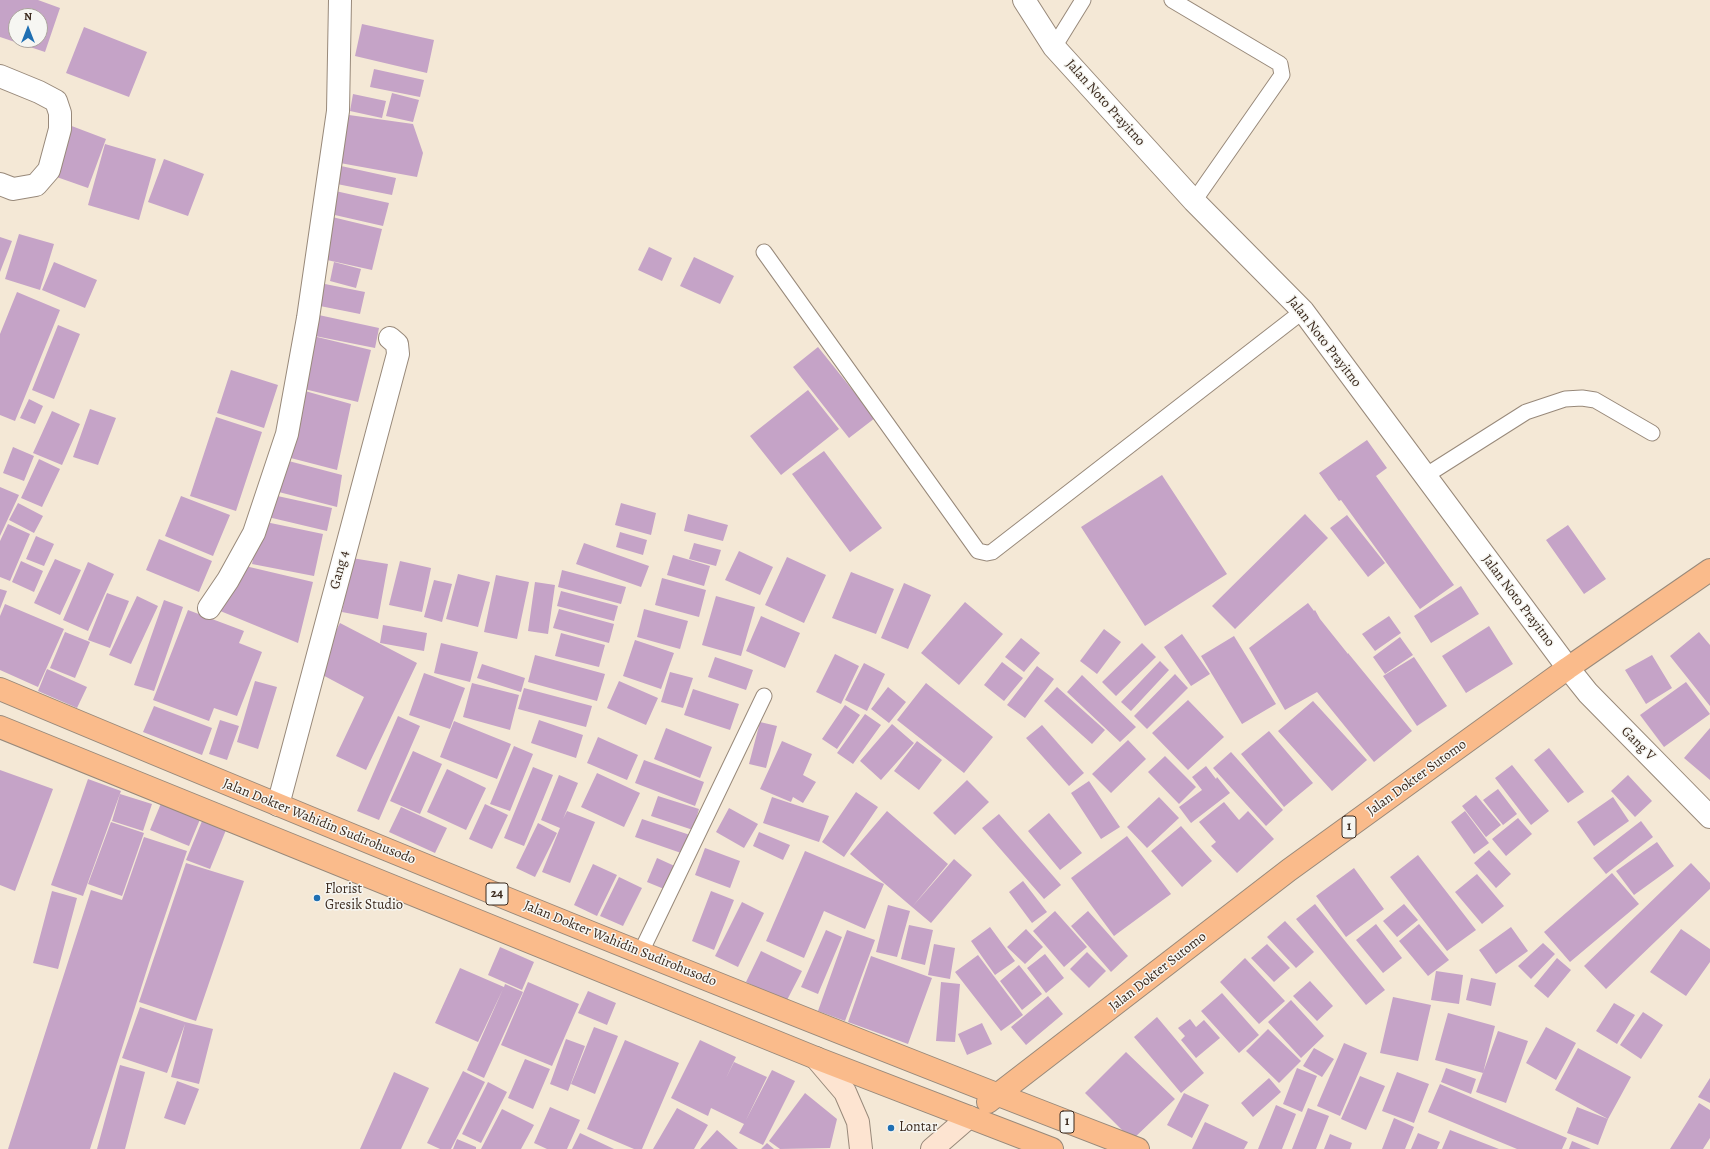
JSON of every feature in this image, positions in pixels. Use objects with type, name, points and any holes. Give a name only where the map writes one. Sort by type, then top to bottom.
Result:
[{"type":"highway","name":"Jalan Dokter Sutomo","points":[[996,1094],[1290,870],[1568,668],[1710,570]]},
{"type":"highway","name":"Jalan Dokter Wahidin Sudirohusodo","points":[[0,689],[278,805],[996,1094]]},
{"type":"highway","name":"24","points":[[0,727],[816,1058],[969,1117]]},
{"type":"highway","name":"1","points":[[1052,1149],[969,1117],[996,1094],[1138,1149]]},
{"type":"main road","points":[[816,1058],[845,1092],[858,1122],[861,1149]]},
{"type":"main road","points":[[932,1149],[969,1117]]},
{"type":"street","points":[[209,608],[228,580],[254,533],[287,434],[308,318],[338,111],[340,0]]},
{"type":"street","name":"Jalan Noto Prayitno","points":[[1024,0],[1054,47],[1194,201],[1304,311],[1568,668]]},
{"type":"street","points":[[0,76],[39,92],[56,101],[60,113],[60,129],[49,170],[36,185],[13,189],[0,184]]},
{"type":"street","name":"Gang 4","points":[[278,805],[398,354],[397,344],[390,338]]},
{"type":"street","name":"Gang V","points":[[1568,668],[1588,693],[1710,817]]},
{"type":"lane","points":[[1054,47],[1083,0]]},
{"type":"lane","points":[[1172,0],[1280,64],[1282,70],[1282,75],[1194,201]]},
{"type":"lane","points":[[764,252],[978,551],[987,553],[992,552],[1304,311]]},
{"type":"lane","points":[[1425,476],[1526,412],[1565,399],[1582,398],[1595,400],[1652,433]]},
{"type":"lane","points":[[641,952],[764,696]]},
{"type":"building","points":[[0,0],[38,0],[60,8],[48,43],[48,8],[8,8],[8,40],[0,37]]},
{"type":"building","points":[[362,24],[434,40],[427,73],[355,56]]},
{"type":"building","points":[[84,27],[147,52],[129,97],[66,73]]},
{"type":"building","points":[[33,48],[46,48],[45,52]]},
{"type":"building","points":[[374,69],[424,80],[420,97],[370,87]]},
{"type":"building","points":[[392,93],[419,100],[413,122],[386,116]]},
{"type":"building","points":[[353,94],[386,101],[382,118],[350,111]]},
{"type":"building","points":[[349,115],[413,124],[423,153],[417,177],[340,163],[340,136]]},
{"type":"building","points":[[69,125],[106,139],[88,188],[51,175]]},
{"type":"building","points":[[105,144],[156,159],[139,220],[88,205]]},
{"type":"building","points":[[164,159],[204,174],[188,216],[148,202]]},
{"type":"building","points":[[341,166],[396,178],[392,195],[337,184]]},
{"type":"building","points":[[331,190],[389,203],[383,226],[326,213]]},
{"type":"building","points":[[328,216],[382,229],[372,270],[318,258]]},
{"type":"building","points":[[19,234],[54,244],[40,290],[5,279]]},
{"type":"building","points":[[0,237],[12,241],[0,272]]},
{"type":"building","points":[[649,247],[672,258],[662,281],[638,270]]},
{"type":"building","points":[[694,257],[734,276],[720,304],[680,286]]},
{"type":"building","points":[[54,262],[97,280],[85,308],[42,290]]},
{"type":"building","points":[[334,262],[361,269],[356,288],[330,281]]},
{"type":"building","points":[[315,282],[365,292],[360,314],[310,304]]},
{"type":"building","points":[[17,292],[60,310],[15,421],[0,415],[0,334]]},
{"type":"building","points":[[314,314],[379,328],[375,348],[310,335]]},
{"type":"building","points":[[58,325],[80,334],[54,399],[32,390]]},
{"type":"building","points":[[313,336],[371,350],[358,402],[300,388]]},
{"type":"building","points":[[818,347],[875,418],[849,438],[793,367]]},
{"type":"building","points":[[231,370],[278,385],[264,428],[217,413]]},
{"type":"building","points":[[298,389],[351,404],[337,470],[283,456]]},
{"type":"building","points":[[808,390],[839,429],[781,475],[750,436]]},
{"type":"building","points":[[29,399],[43,406],[35,424],[20,418]]},
{"type":"building","points":[[90,409],[116,418],[98,465],[73,457]]},
{"type":"building","points":[[52,411],[80,424],[62,465],[33,453]]},
{"type":"building","points":[[216,417],[262,432],[236,511],[190,496]]},
{"type":"building","points":[[1367,440],[1387,468],[1376,476],[1454,585],[1420,609],[1341,500],[1339,501],[1319,473]]},
{"type":"building","points":[[13,447],[34,456],[24,481],[3,473]]},
{"type":"building","points":[[824,451],[882,528],[850,552],[792,474]]},
{"type":"building","points":[[39,459],[60,469],[42,507],[21,498]]},
{"type":"building","points":[[281,459],[342,475],[337,507],[271,490]]},
{"type":"building","points":[[1162,475],[1227,574],[1145,626],[1081,527]]},
{"type":"building","points":[[0,487],[19,495],[0,536]]},
{"type":"building","points":[[273,495],[332,508],[327,531],[268,517]]},
{"type":"building","points":[[181,496],[230,515],[213,556],[165,536]]},
{"type":"building","points":[[18,503],[43,516],[34,533],[9,520]]},
{"type":"building","points":[[621,503],[656,513],[651,535],[615,525]]},
{"type":"building","points":[[688,514],[728,525],[723,541],[684,531]]},
{"type":"building","points":[[1305,514],[1328,538],[1235,629],[1212,606]]},
{"type":"building","points":[[1347,515],[1385,563],[1368,577],[1330,528]]},
{"type":"building","points":[[261,521],[323,534],[314,576],[252,564]]},
{"type":"building","points":[[8,524],[30,534],[10,581],[0,577],[0,541]]},
{"type":"building","points":[[1568,525],[1606,579],[1584,594],[1546,540]]},
{"type":"building","points":[[620,532],[647,540],[643,555],[616,547]]},
{"type":"building","points":[[36,536],[54,544],[44,566],[26,559]]},
{"type":"building","points":[[159,539],[212,561],[199,592],[146,570]]},
{"type":"building","points":[[584,543],[649,566],[641,587],[576,564]]},
{"type":"building","points":[[694,543],[721,550],[716,566],[689,559]]},
{"type":"building","points":[[739,551],[773,567],[760,595],[725,580]]},
{"type":"building","points":[[673,555],[710,566],[704,586],[667,575]]},
{"type":"building","points":[[787,557],[826,575],[804,623],[765,605]]},
{"type":"building","points":[[352,558],[388,564],[378,619],[342,612]]},
{"type":"building","points":[[55,559],[81,570],[60,615],[34,603]]},
{"type":"building","points":[[21,561],[43,571],[34,592],[12,582]]},
{"type":"building","points":[[400,561],[431,568],[422,612],[389,605]]},
{"type":"building","points":[[88,562],[114,574],[88,631],[63,620]]},
{"type":"building","points":[[241,565],[313,582],[298,643],[213,608]]},
{"type":"building","points":[[562,570],[626,587],[621,604],[558,587]]},
{"type":"building","points":[[851,572],[894,589],[876,634],[832,618]]},
{"type":"building","points":[[458,574],[490,582],[478,627],[446,619]]},
{"type":"building","points":[[496,575],[529,582],[517,639],[484,632]]},
{"type":"building","points":[[662,578],[706,590],[699,617],[655,605]]},
{"type":"building","points":[[434,580],[452,584],[442,622],[424,617]]},
{"type":"building","points":[[535,582],[555,585],[548,634],[528,631]]},
{"type":"building","points":[[904,583],[931,595],[908,649],[881,638]]},
{"type":"building","points":[[1461,586],[1479,614],[1431,643],[1414,616]]},
{"type":"building","points":[[0,589],[7,591],[0,609]]},
{"type":"building","points":[[561,591],[618,606],[614,621],[557,606]]},
{"type":"building","points":[[107,593],[129,601],[110,648],[88,640]]},
{"type":"building","points":[[137,596],[158,606],[131,664],[109,655]]},
{"type":"building","points":[[716,596],[755,607],[741,656],[702,645]]},
{"type":"building","points":[[164,600],[183,607],[154,691],[134,685]]},
{"type":"building","points":[[965,602],[1003,634],[959,685],[921,653]]},
{"type":"building","points":[[1308,603],[1412,731],[1374,762],[1317,692],[1285,710],[1249,648]]},
{"type":"building","points":[[5,604],[64,629],[38,687],[0,670],[0,616]]},
{"type":"building","points":[[559,609],[614,624],[609,643],[553,628]]},
{"type":"building","points":[[644,609],[688,621],[680,649],[637,637]]},
{"type":"building","points":[[188,610],[244,631],[239,643],[262,652],[237,716],[214,708],[209,721],[153,700]]},
{"type":"building","points":[[761,616],[800,633],[785,668],[746,651]]},
{"type":"building","points":[[1389,616],[1401,633],[1375,651],[1362,634]]},
{"type":"building","points":[[340,623],[417,663],[366,770],[336,756],[364,697],[315,671]]},
{"type":"building","points":[[383,625],[427,633],[424,651],[380,643]]},
{"type":"building","points":[[1489,626],[1513,664],[1466,693],[1442,656]]},
{"type":"building","points":[[1104,629],[1121,642],[1097,674],[1080,661]]},
{"type":"building","points":[[65,632],[90,642],[75,678],[50,668]]},
{"type":"building","points":[[1699,632],[1710,645],[1710,706],[1670,656]]},
{"type":"building","points":[[561,633],[605,645],[599,667],[555,656]]},
{"type":"building","points":[[1182,634],[1210,674],[1191,686],[1164,647]]},
{"type":"building","points":[[1234,636],[1276,704],[1242,724],[1201,656]]},
{"type":"building","points":[[1400,637],[1413,655],[1385,674],[1373,657]]},
{"type":"building","points":[[1021,638],[1040,653],[1024,672],[1005,657]]},
{"type":"building","points":[[635,640],[674,653],[661,689],[623,676]]},
{"type":"building","points":[[441,643],[478,652],[470,682],[434,673]]},
{"type":"building","points":[[1142,643],[1156,657],[1116,696],[1102,682]]},
{"type":"building","points":[[835,654],[859,666],[841,704],[816,692]]},
{"type":"building","points":[[535,655],[605,674],[597,701],[528,682]]},
{"type":"building","points":[[1652,655],[1672,688],[1646,704],[1625,670]]},
{"type":"building","points":[[715,657],[753,670],[746,690],[708,677]]},
{"type":"building","points":[[1414,657],[1447,706],[1417,726],[1383,676]]},
{"type":"building","points":[[1160,661],[1169,670],[1131,711],[1121,702]]},
{"type":"building","points":[[1002,662],[1023,678],[1004,701],[984,685]]},
{"type":"building","points":[[864,663],[885,674],[867,711],[845,700]]},
{"type":"building","points":[[482,664],[525,678],[521,692],[477,678]]},
{"type":"building","points":[[1037,666],[1054,679],[1025,718],[1007,705]]},
{"type":"building","points":[[47,669],[87,687],[77,708],[38,691]]},
{"type":"building","points":[[670,672],[693,678],[683,708],[661,702]]},
{"type":"building","points":[[424,673],[465,688],[450,729],[409,715]]},
{"type":"building","points":[[1175,674],[1188,688],[1147,729],[1134,716]]},
{"type":"building","points":[[1082,675],[1136,727],[1120,742],[1067,692]]},
{"type":"building","points":[[255,681],[277,687],[258,749],[237,742]]},
{"type":"building","points":[[619,681],[658,698],[646,725],[607,708]]},
{"type":"building","points":[[1686,682],[1710,714],[1664,747],[1640,715]]},
{"type":"building","points":[[472,683],[519,695],[510,730],[463,717]]},
{"type":"building","points":[[926,683],[993,737],[964,773],[897,720]]},
{"type":"building","points":[[888,687],[906,702],[889,723],[871,709]]},
{"type":"building","points":[[1057,687],[1105,730],[1092,744],[1044,701]]},
{"type":"building","points":[[524,688],[592,706],[586,727],[518,709]]},
{"type":"building","points":[[693,689],[739,704],[730,730],[684,715]]},
{"type":"building","points":[[1188,700],[1224,737],[1188,770],[1152,733]]},
{"type":"building","points":[[1313,701],[1367,760],[1332,791],[1278,731]]},
{"type":"building","points":[[845,705],[860,715],[837,749],[822,739]]},
{"type":"building","points":[[154,706],[212,728],[202,755],[143,732]]},
{"type":"building","points":[[865,714],[881,725],[853,764],[837,753]]},
{"type":"building","points":[[398,716],[420,726],[379,820],[357,811]]},
{"type":"building","points":[[220,720],[239,726],[227,760],[209,754]]},
{"type":"building","points":[[539,720],[583,735],[576,758],[531,743]]},
{"type":"building","points":[[454,721],[511,744],[497,779],[440,757]]},
{"type":"building","points":[[760,722],[777,726],[766,768],[749,764]]},
{"type":"building","points":[[892,724],[914,743],[881,780],[860,761]]},
{"type":"building","points":[[1042,725],[1084,773],[1069,786],[1026,738]]},
{"type":"building","points":[[666,728],[712,747],[700,778],[654,759]]},
{"type":"building","points":[[1710,728],[1710,780],[1684,758]]},
{"type":"building","points":[[1269,731],[1313,783],[1284,807],[1241,754]]},
{"type":"building","points":[[598,737],[638,755],[627,780],[587,763]]},
{"type":"building","points":[[1128,740],[1146,759],[1111,793],[1092,774]]},
{"type":"building","points":[[782,741],[812,754],[803,775],[816,782],[803,803],[793,797],[791,802],[760,789]]},
{"type":"building","points":[[917,741],[942,760],[919,790],[894,771]]},
{"type":"building","points":[[514,746],[533,754],[510,811],[490,804]]},
{"type":"building","points":[[1549,748],[1584,792],[1568,803],[1534,760]]},
{"type":"building","points":[[413,751],[442,764],[420,814],[390,801]]},
{"type":"building","points":[[1231,752],[1283,810],[1266,826],[1213,768]]},
{"type":"building","points":[[1165,756],[1196,787],[1179,804],[1148,772]]},
{"type":"building","points":[[644,760],[704,782],[695,806],[635,783]]},
{"type":"building","points":[[1512,765],[1549,811],[1531,825],[1495,778]]},
{"type":"building","points":[[1206,766],[1230,793],[1191,823],[1179,807],[1202,790],[1192,777]]},
{"type":"building","points":[[533,767],[553,775],[524,846],[504,838]]},
{"type":"building","points":[[447,769],[486,788],[466,830],[427,812]]},
{"type":"building","points":[[0,770],[53,789],[15,891],[0,885]]},
{"type":"building","points":[[597,773],[640,793],[624,827],[581,807]]},
{"type":"building","points":[[559,775],[578,783],[563,819],[567,811],[595,822],[570,883],[542,872],[560,828],[541,820]]},
{"type":"building","points":[[1628,775],[1652,801],[1635,817],[1611,791]]},
{"type":"building","points":[[88,779],[121,791],[83,896],[51,885]]},
{"type":"building","points":[[967,780],[989,802],[955,835],[933,813]]},
{"type":"building","points":[[1089,781],[1120,827],[1101,839],[1071,793]]},
{"type":"building","points":[[1498,789],[1517,814],[1503,825],[1483,800]]},
{"type":"building","points":[[856,792],[878,807],[844,857],[822,842]]},
{"type":"building","points":[[120,794],[152,804],[143,831],[112,821]]},
{"type":"building","points":[[1476,795],[1501,825],[1486,837],[1462,806]]},
{"type":"building","points":[[658,796],[699,809],[693,830],[651,816]]},
{"type":"building","points":[[772,797],[829,816],[819,842],[763,823]]},
{"type":"building","points":[[1159,797],[1179,818],[1147,848],[1127,827]]},
{"type":"building","points":[[1613,797],[1629,821],[1594,846],[1577,822]]},
{"type":"building","points":[[162,801],[201,817],[189,846],[150,830]]},
{"type":"building","points":[[1224,802],[1239,820],[1248,811],[1274,839],[1237,873],[1211,846],[1216,842],[1199,822]]},
{"type":"building","points":[[485,804],[508,815],[492,849],[469,839]]},
{"type":"building","points":[[401,807],[447,828],[435,853],[389,832]]},
{"type":"building","points":[[729,808],[758,824],[744,848],[716,832]]},
{"type":"building","points":[[887,811],[948,864],[912,907],[850,854]]},
{"type":"building","points":[[1465,811],[1489,843],[1474,854],[1451,822]]},
{"type":"building","points":[[1049,813],[1082,853],[1060,870],[1028,831]]},
{"type":"building","points":[[999,814],[1061,885],[1044,899],[982,828]]},
{"type":"building","points":[[1518,818],[1532,834],[1506,856],[1492,839]]},
{"type":"building","points":[[642,819],[690,835],[684,854],[635,837]]},
{"type":"building","points":[[202,821],[226,830],[210,869],[186,860]]},
{"type":"building","points":[[1641,821],[1653,837],[1606,874],[1593,858]]},
{"type":"building","points":[[111,822],[144,833],[122,896],[88,884]]},
{"type":"building","points":[[538,823],[557,833],[535,877],[516,868]]},
{"type":"building","points":[[1181,826],[1212,861],[1182,887],[1151,851]]},
{"type":"building","points":[[759,832],[790,845],[783,860],[753,846]]},
{"type":"building","points":[[1127,836],[1171,894],[1114,936],[1071,878]]},
{"type":"building","points":[[144,837],[187,851],[149,963],[90,1149],[8,1149],[91,890],[122,900]]},
{"type":"building","points":[[1657,842],[1674,866],[1634,895],[1616,871]]},
{"type":"building","points":[[705,848],[740,861],[730,888],[695,875]]},
{"type":"building","points":[[1489,850],[1511,874],[1496,888],[1474,863]]},
{"type":"building","points":[[805,851],[884,884],[865,929],[824,911],[804,958],[766,941]]},
{"type":"building","points":[[1418,855],[1476,930],[1447,951],[1390,877]]},
{"type":"building","points":[[657,858],[679,868],[669,891],[647,882]]},
{"type":"building","points":[[954,859],[972,875],[931,923],[912,907]]},
{"type":"building","points":[[186,863],[244,881],[196,1021],[139,1002]]},
{"type":"building","points":[[1691,863],[1710,883],[1710,889],[1606,989],[1584,966]]},
{"type":"building","points":[[593,864],[617,875],[597,916],[574,905]]},
{"type":"building","points":[[1354,868],[1384,909],[1346,937],[1316,896]]},
{"type":"building","points":[[1612,873],[1639,904],[1570,962],[1544,932]]},
{"type":"building","points":[[1477,874],[1504,906],[1482,924],[1455,892]]},
{"type":"building","points":[[619,877],[642,888],[623,926],[600,916]]},
{"type":"building","points":[[1023,881],[1047,912],[1032,923],[1009,892]]},
{"type":"building","points":[[52,891],[77,898],[58,969],[33,963]]},
{"type":"building","points":[[711,891],[734,900],[714,950],[692,941]]},
{"type":"building","points":[[742,902],[764,913],[738,967],[715,956]]},
{"type":"building","points":[[1315,904],[1385,990],[1366,1005],[1296,919]]},
{"type":"building","points":[[1404,904],[1418,920],[1397,937],[1383,921]]},
{"type":"building","points":[[888,905],[910,911],[897,957],[876,952]]},
{"type":"building","points":[[1055,911],[1087,947],[1064,967],[1033,931]]},
{"type":"building","points":[[1088,911],[1128,956],[1111,972],[1071,926]]},
{"type":"building","points":[[1285,921],[1314,952],[1296,968],[1267,937]]},
{"type":"building","points":[[1376,924],[1402,958],[1383,973],[1356,940]]},
{"type":"building","points":[[1419,924],[1449,960],[1428,976],[1399,941]]},
{"type":"building","points":[[909,925],[933,930],[925,965],[901,959]]},
{"type":"building","points":[[990,927],[1015,961],[995,975],[971,941]]},
{"type":"building","points":[[1511,927],[1528,951],[1496,974],[1479,950]]},
{"type":"building","points":[[1026,929],[1043,947],[1025,964],[1007,947]]},
{"type":"building","points":[[1681,929],[1710,949],[1710,962],[1686,996],[1650,972]]},
{"type":"building","points":[[826,930],[842,937],[818,994],[801,987]]},
{"type":"building","points":[[847,930],[875,940],[845,1021],[818,1011]]},
{"type":"building","points":[[1543,943],[1555,954],[1531,979],[1518,966]]},
{"type":"building","points":[[934,944],[955,948],[950,979],[928,975]]},
{"type":"building","points":[[1267,944],[1290,968],[1274,982],[1251,958]]},
{"type":"building","points":[[500,947],[534,962],[522,990],[488,975]]},
{"type":"building","points":[[761,951],[802,971],[786,1002],[746,982]]},
{"type":"building","points":[[1087,952],[1106,971],[1089,988],[1070,969]]},
{"type":"building","points":[[1045,954],[1064,978],[1046,993],[1027,968]]},
{"type":"building","points":[[978,955],[1023,1015],[1001,1031],[955,972]]},
{"type":"building","points":[[871,956],[932,978],[908,1044],[848,1022]]},
{"type":"building","points":[[1245,958],[1285,1001],[1259,1024],[1220,982]]},
{"type":"building","points":[[1557,958],[1571,970],[1548,998],[1534,986]]},
{"type":"building","points":[[1019,965],[1042,994],[1022,1010],[1000,981]]},
{"type":"building","points":[[460,968],[504,987],[505,984],[523,992],[484,1078],[467,1070],[503,989],[478,1042],[435,1023]]},
{"type":"building","points":[[1436,971],[1463,975],[1459,1004],[1431,1000]]},
{"type":"building","points":[[1471,978],[1496,983],[1491,1006],[1466,1000]]},
{"type":"building","points":[[1310,981],[1333,1006],[1317,1021],[1293,996]]},
{"type":"building","points":[[528,982],[579,1004],[552,1066],[501,1045]]},
{"type":"building","points":[[941,982],[960,984],[955,1042],[936,1041]]},
{"type":"building","points":[[588,991],[616,1003],[607,1025],[578,1013]]},
{"type":"building","points":[[1222,993],[1259,1035],[1239,1053],[1201,1011]]},
{"type":"building","points":[[1048,996],[1063,1014],[1026,1045],[1011,1027]]},
{"type":"building","points":[[1393,997],[1431,1005],[1418,1061],[1380,1053]]},
{"type":"building","points":[[1291,1000],[1324,1036],[1301,1058],[1268,1022]]},
{"type":"building","points":[[1614,1003],[1635,1015],[1617,1044],[1596,1031]]},
{"type":"building","points":[[140,1007],[185,1022],[213,1029],[199,1084],[171,1077],[185,1024],[167,1073],[122,1058]]},
{"type":"building","points":[[1643,1012],[1663,1025],[1641,1059],[1620,1045]]},
{"type":"building","points":[[1448,1013],[1495,1026],[1483,1073],[1435,1060]]},
{"type":"building","points":[[1157,1017],[1204,1073],[1181,1093],[1134,1037]]},
{"type":"building","points":[[1190,1019],[1196,1027],[1204,1020],[1220,1038],[1196,1058],[1181,1040],[1185,1036],[1178,1028]]},
{"type":"building","points":[[982,1023],[992,1044],[967,1055],[958,1034]]},
{"type":"building","points":[[594,1027],[618,1036],[595,1094],[571,1084]]},
{"type":"building","points":[[1546,1027],[1576,1043],[1556,1080],[1526,1063]]},
{"type":"building","points":[[1268,1029],[1301,1061],[1279,1083],[1246,1051]]},
{"type":"building","points":[[1498,1031],[1528,1041],[1506,1103],[1476,1092]]},
{"type":"building","points":[[566,1039],[585,1046],[568,1091],[550,1084]]},
{"type":"building","points":[[625,1040],[679,1063],[642,1149],[634,1149],[587,1129]]},
{"type":"building","points":[[700,1040],[736,1057],[726,1078],[734,1062],[767,1077],[746,1120],[772,1070],[795,1081],[763,1145],[739,1133],[744,1124],[711,1108],[708,1116],[671,1098]]},
{"type":"building","points":[[1344,1043],[1367,1053],[1340,1116],[1317,1106]]},
{"type":"building","points":[[1314,1048],[1334,1059],[1322,1077],[1303,1066]]},
{"type":"building","points":[[1578,1048],[1631,1077],[1608,1119],[1555,1090]]},
{"type":"building","points":[[1126,1052],[1175,1099],[1132,1140],[1085,1093]]},
{"type":"building","points":[[525,1059],[550,1069],[533,1109],[508,1098]]},
{"type":"building","points":[[120,1065],[145,1072],[125,1149],[97,1149]]},
{"type":"building","points":[[1297,1068],[1317,1076],[1302,1112],[1283,1104]]},
{"type":"building","points":[[1446,1068],[1476,1079],[1471,1094],[1441,1082]]},
{"type":"building","points":[[463,1071],[485,1082],[451,1149],[440,1149],[427,1143]]},
{"type":"building","points":[[394,1072],[429,1088],[401,1149],[360,1149]]},
{"type":"building","points":[[1397,1072],[1429,1084],[1414,1123],[1382,1111]]},
{"type":"building","points":[[1360,1076],[1385,1086],[1366,1130],[1341,1119]]},
{"type":"building","points":[[1269,1078],[1281,1092],[1253,1117],[1241,1103]]},
{"type":"building","points":[[1710,1078],[1710,1103],[1698,1097]]},
{"type":"building","points":[[177,1081],[199,1089],[185,1125],[164,1118]]},
{"type":"building","points":[[488,1082],[507,1092],[481,1143],[462,1134]]},
{"type":"building","points":[[1440,1084],[1567,1138],[1562,1149],[1517,1149],[1428,1112]]},
{"type":"building","points":[[805,1093],[837,1119],[830,1148],[780,1149],[769,1141]]},
{"type":"building","points":[[1184,1093],[1209,1105],[1192,1138],[1167,1125]]},
{"type":"building","points":[[1699,1103],[1710,1110],[1710,1138],[1703,1149],[1670,1149]]},
{"type":"building","points":[[1276,1105],[1296,1114],[1282,1149],[1258,1149]]},
{"type":"building","points":[[550,1107],[580,1120],[567,1149],[547,1149],[534,1143]]},
{"type":"building","points":[[1577,1107],[1608,1119],[1598,1145],[1567,1133]]},
{"type":"building","points":[[677,1108],[708,1125],[694,1149],[653,1149]]},
{"type":"building","points":[[1308,1108],[1329,1116],[1316,1149],[1292,1149]]},
{"type":"building","points":[[502,1109],[534,1125],[521,1149],[481,1149]]},
{"type":"building","points":[[1394,1118],[1414,1127],[1405,1149],[1382,1149]]},
{"type":"building","points":[[1205,1122],[1248,1142],[1244,1149],[1192,1149]]},
{"type":"building","points":[[717,1130],[738,1149],[700,1149]]},
{"type":"building","points":[[1450,1130],[1499,1149],[1442,1149]]},
{"type":"building","points":[[580,1133],[614,1149],[572,1149]]},
{"type":"building","points":[[1418,1133],[1440,1142],[1437,1149],[1411,1149]]},
{"type":"building","points":[[1330,1134],[1352,1143],[1350,1149],[1324,1149]]},
{"type":"building","points":[[457,1139],[476,1147],[476,1149],[453,1149]]},
{"type":"building","points":[[1572,1141],[1591,1149],[1569,1149]]},
{"type":"building","points":[[767,1143],[774,1149],[761,1149]]},
{"type":"place","name":"Florist Gresik Studio","points":[[317,898]]},
{"type":"place","name":"Lontar","points":[[891,1128]]}]
